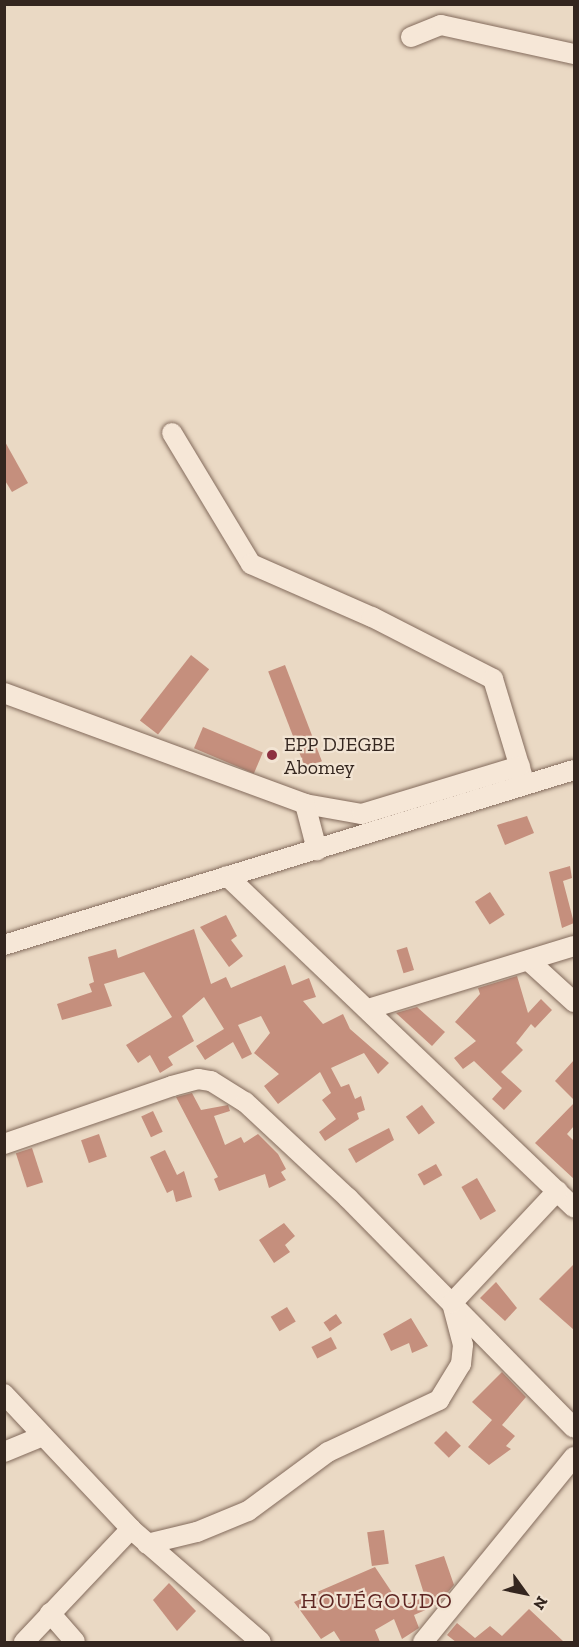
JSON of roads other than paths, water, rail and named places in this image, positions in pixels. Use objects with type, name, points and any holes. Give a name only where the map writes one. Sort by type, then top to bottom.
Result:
[{"type":"street","points":[[411,37],[441,25],[574,54]]},
{"type":"street","points":[[172,433],[251,564],[372,617],[493,679],[525,787]]},
{"type":"street","points":[[4,693],[305,804],[363,814],[385,811],[520,766]]},
{"type":"street","points":[[4,945],[525,787],[574,770]]},
{"type":"street","points":[[305,804],[317,850]]},
{"type":"street","points":[[227,876],[574,1208]]},
{"type":"street","points":[[368,1009],[574,946]]},
{"type":"street","points":[[530,960],[574,1002]]},
{"type":"street","points":[[4,1144],[198,1078],[211,1081],[245,1102],[276,1130],[452,1303],[574,1428]]},
{"type":"street","points":[[452,1303],[557,1191]]},
{"type":"street","points":[[147,1544],[197,1532],[248,1512],[328,1452],[439,1400],[461,1364],[463,1346],[452,1303]]},
{"type":"street","points":[[4,1394],[130,1529],[261,1642]]},
{"type":"street","points":[[4,1452],[43,1436]]},
{"type":"street","points":[[423,1642],[574,1457]]},
{"type":"street","points":[[24,1642],[130,1529]]},
{"type":"street","points":[[50,1613],[75,1642]]},
{"type":"place","name":"EPP DJEGBE Abomey","points":[[272,755]]},
{"type":"district","name":"HOUÉGOUDO","points":[[377,1601]]}]
